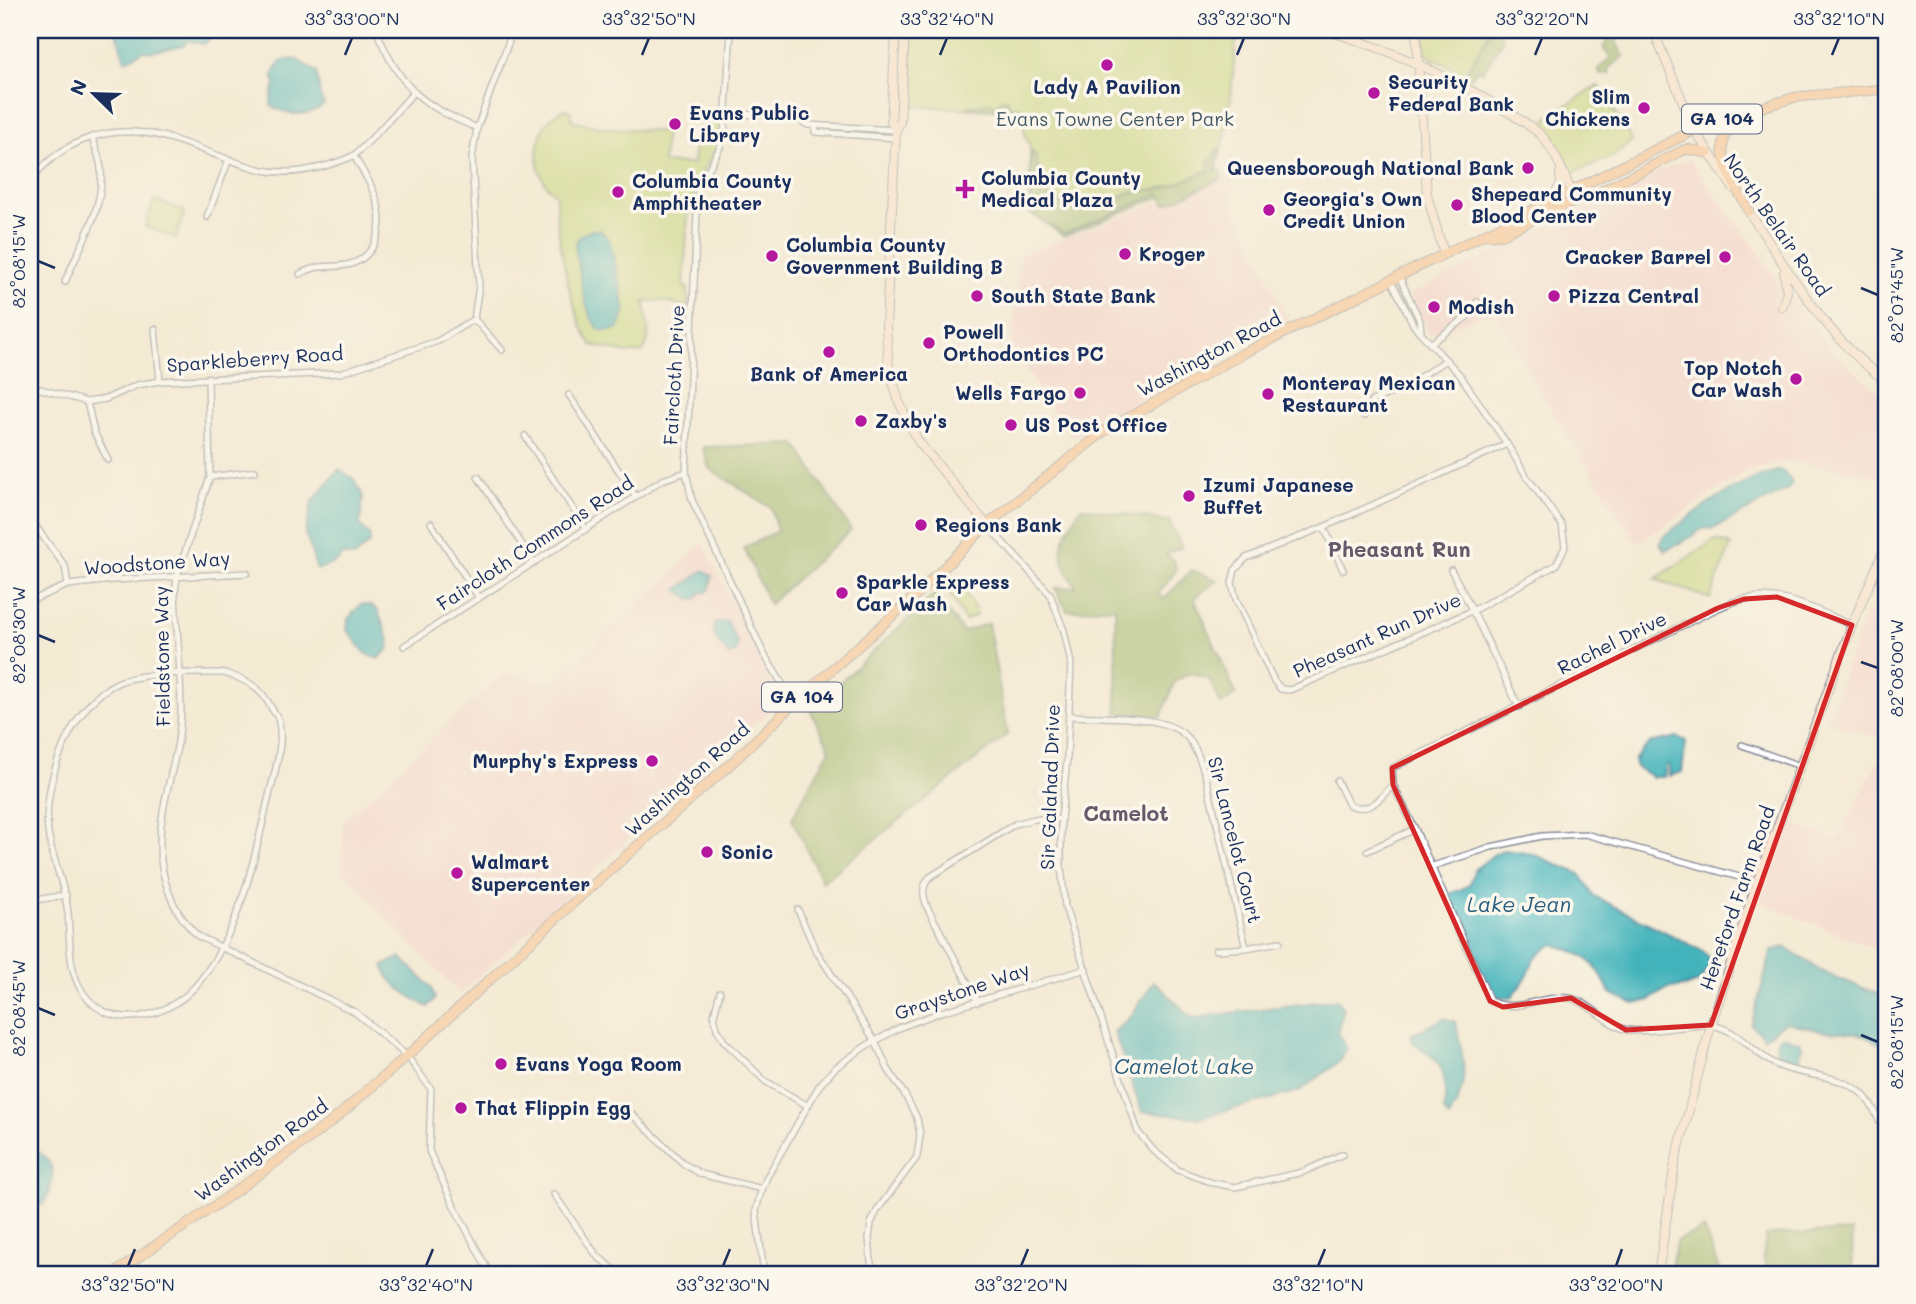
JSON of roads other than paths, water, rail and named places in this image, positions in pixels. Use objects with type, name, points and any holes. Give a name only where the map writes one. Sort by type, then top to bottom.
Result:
[{"type":"main road","name":"Washington Road","points":[[113,1274],[222,1201],[330,1123],[584,893],[735,761],[794,703],[914,597],[987,525],[1103,432],[1244,353],[1709,123],[1796,97],[1886,89]]},
{"type":"main road","points":[[1749,211],[1723,159],[1723,144],[1729,129],[1755,108]]},
{"type":"main road","name":"Washington Road","points":[[1483,235],[1503,234],[1555,209],[1597,193],[1686,149],[1708,153]]},
{"type":"street","points":[[376,30],[398,74],[414,92],[430,107],[477,128]]},
{"type":"street","points":[[502,350],[474,319],[479,285],[472,158],[477,128],[513,30]]},
{"type":"street","name":"Faircloth Drive","points":[[731,30],[724,137],[719,152],[698,189],[686,472],[692,500],[764,654],[794,703]]},
{"type":"street","points":[[896,30],[891,122],[896,134]]},
{"type":"street","points":[[905,30],[901,123],[896,134],[886,326],[889,368],[899,402],[918,441],[987,525]]},
{"type":"street","points":[[1324,30],[1419,62],[1520,119],[1540,135],[1572,192]]},
{"type":"street","points":[[1416,30],[1427,195],[1444,254]]},
{"type":"street","name":"North Belair Road","points":[[1653,30],[1695,131],[1708,153],[1802,294],[1862,362],[1886,381]]},
{"type":"street","points":[[30,182],[36,173],[68,146],[92,137],[137,131],[171,138],[265,170],[307,171],[354,156],[414,92]]},
{"type":"street","points":[[726,114],[787,115],[815,129],[896,134]]},
{"type":"street","points":[[65,282],[89,233],[99,199],[101,167],[92,137]]},
{"type":"street","points":[[300,274],[316,265],[348,265],[369,255],[377,237],[379,210],[354,156]]},
{"type":"street","points":[[206,217],[229,159]]},
{"type":"street","points":[[1547,204],[1560,184],[1559,166]]},
{"type":"street","points":[[1782,307],[1787,292],[1783,265]]},
{"type":"street","name":"Pheasant Run Drive","points":[[1395,278],[1420,321],[1421,332],[1460,375],[1507,444],[1527,477],[1562,525],[1565,547],[1556,565],[1474,610],[1290,690],[1281,689],[1274,681],[1236,599],[1232,583],[1235,570],[1246,558],[1324,527],[1507,444]]},
{"type":"street","points":[[1430,344],[1467,317],[1478,302]]},
{"type":"street","name":"Sparkleberry Road","points":[[87,402],[106,399],[137,385],[160,381],[340,373],[438,341],[474,319]]},
{"type":"street","points":[[155,329],[160,381]]},
{"type":"street","points":[[1364,416],[1372,401],[1403,388],[1446,360]]},
{"type":"street","name":"Fieldstone Way","points":[[208,377],[210,477],[177,576],[175,594],[181,713],[177,759],[161,821],[160,843],[170,898],[187,926],[198,936],[355,1012],[407,1056],[431,1089],[429,1151],[455,1208],[491,1274]]},
{"type":"street","points":[[30,386],[87,402],[94,432],[108,460]]},
{"type":"street","points":[[569,395],[636,497]]},
{"type":"street","points":[[525,436],[586,529]]},
{"type":"street","points":[[210,477],[255,471]]},
{"type":"street","name":"Faircloth Commons Road","points":[[404,646],[669,476],[686,472]]},
{"type":"street","points":[[478,477],[534,563]]},
{"type":"street","points":[[30,519],[65,566],[68,585]]},
{"type":"street","points":[[431,523],[479,598]]},
{"type":"street","name":"Sir Galahad Drive","points":[[987,525],[1050,594],[1064,631],[1070,663],[1061,865],[1065,907],[1138,1132],[1153,1151],[1178,1170],[1213,1183],[1235,1187],[1303,1172],[1343,1154]]},
{"type":"street","points":[[1324,527],[1343,570]]},
{"type":"street","name":"Hereford Farm Road","points":[[1658,1274],[1675,1163],[1711,1025],[1757,882],[1852,625],[1886,545]]},
{"type":"street","points":[[1451,570],[1474,610],[1489,648],[1519,707]]},
{"type":"street","name":"Woodstone Way","points":[[30,601],[68,585],[247,573]]},
{"type":"street","name":"Rachel Drive","points":[[1393,785],[1392,768],[1718,608],[1744,599],[1777,597],[1852,625]]},
{"type":"street","points":[[224,673],[243,678],[260,689],[279,723],[278,755],[250,875],[239,908],[198,984],[169,1009],[142,1017],[116,1015],[91,1002],[79,986],[73,967],[66,895],[48,833],[47,803],[54,771],[71,734],[103,692],[120,682],[179,674],[224,673]]},
{"type":"street","name":"Sir Lancelot Court","points":[[1069,716],[1140,719],[1168,726],[1187,736],[1206,777],[1246,948]]},
{"type":"street","points":[[1742,745],[1800,766]]},
{"type":"street","points":[[1337,781],[1349,805],[1361,809],[1373,806],[1393,785],[1490,1001],[1503,1007],[1524,1006],[1549,998],[1572,998],[1609,1023],[1626,1030],[1711,1025],[1735,1033],[1750,1047],[1778,1065],[1844,1083],[1859,1091],[1871,1103],[1886,1136]]},
{"type":"street","points":[[978,1002],[927,907],[923,896],[924,884],[930,877],[1014,824],[1034,819],[1062,819]]},
{"type":"street","points":[[1367,851],[1415,829]]},
{"type":"street","points":[[1430,867],[1491,847],[1542,836],[1585,834],[1757,882]]},
{"type":"street","points":[[30,901],[66,895]]},
{"type":"street","points":[[798,910],[815,949],[875,1041],[917,1118],[920,1135],[918,1157],[878,1209],[871,1223],[869,1238],[872,1274]]},
{"type":"street","points":[[1216,950],[1280,942]]},
{"type":"street","name":"Graystone Way","points":[[764,1274],[756,1210],[762,1189],[819,1086],[835,1068],[901,1027],[1086,969]]},
{"type":"street","points":[[720,992],[714,1015],[717,1029],[724,1041],[765,1081],[808,1106]]},
{"type":"street","points":[[623,1106],[684,1164],[701,1174],[762,1189]]},
{"type":"street","points":[[554,1194],[597,1256],[620,1274]]},
{"type":"street","points":[[1099,1274],[1117,1268],[1134,1268],[1154,1274]]},
{"type":"water","points":[[120,30],[218,30],[203,44],[187,41],[184,45],[152,52],[143,51],[125,61],[117,34]]},
{"type":"water","points":[[296,59],[317,72],[324,105],[305,114],[292,114],[271,106],[275,82],[272,78],[280,61]]},
{"type":"water","points":[[600,230],[610,241],[625,310],[619,328],[606,331],[598,328],[589,312],[575,247],[581,235]]},
{"type":"water","points":[[339,469],[354,479],[363,496],[360,526],[370,536],[370,543],[354,557],[342,555],[337,562],[317,570],[305,534],[312,502]]},
{"type":"water","points":[[1780,470],[1792,483],[1787,490],[1713,529],[1701,530],[1665,551],[1660,543],[1663,537],[1704,507],[1733,489]]},
{"type":"water","points":[[704,570],[712,576],[710,589],[705,593],[700,592],[693,601],[677,590]]},
{"type":"water","points":[[361,604],[372,606],[378,611],[390,642],[388,650],[378,659],[366,654],[347,630],[348,619]]},
{"type":"water","points":[[727,621],[738,644],[736,653],[729,655],[714,632],[715,623]]},
{"type":"water","points":[[1677,737],[1686,741],[1682,772],[1669,776],[1669,764],[1664,777],[1653,777],[1636,767],[1634,760],[1650,743]]},
{"type":"water","name":"Lake Jean","points":[[1504,850],[1533,854],[1580,874],[1594,896],[1703,951],[1712,962],[1699,982],[1668,988],[1650,1000],[1634,1004],[1610,993],[1600,973],[1589,960],[1574,951],[1553,944],[1534,958],[1528,975],[1512,997],[1495,999],[1490,994],[1473,953],[1474,948],[1468,942],[1448,894],[1466,887],[1474,870]]},
{"type":"water","points":[[1785,947],[1825,973],[1886,997],[1886,1047],[1858,1033],[1824,1031],[1785,1022],[1764,1038],[1751,1025],[1772,950]]},
{"type":"water","points":[[401,957],[431,987],[435,999],[428,1007],[401,990],[386,973],[383,966]]},
{"type":"water","name":"Camelot Lake","points":[[1154,981],[1192,1018],[1337,999],[1344,1010],[1337,1033],[1347,1048],[1341,1060],[1300,1091],[1200,1118],[1142,1112],[1114,1032],[1131,1016]]},
{"type":"water","points":[[1444,1018],[1455,1021],[1464,1071],[1460,1094],[1449,1118],[1444,1112],[1445,1089],[1442,1071],[1432,1056],[1413,1043],[1411,1035]]},
{"type":"water","points":[[1783,1036],[1799,1042],[1802,1047],[1800,1058],[1796,1060],[1778,1055],[1776,1044],[1778,1038]]},
{"type":"water","points":[[30,1148],[46,1158],[52,1172],[51,1188],[43,1205],[30,1206]]},
{"type":"place","name":"Lady A Pavilion","points":[[1107,65]]},
{"type":"place","name":"Security Federal Bank","points":[[1374,93]]},
{"type":"place","name":"Slim Chickens","points":[[1644,108]]},
{"type":"place","name":"Evans Public Library","points":[[675,124]]},
{"type":"place","name":"Queensborough National Bank","points":[[1528,168]]},
{"type":"place","name":"Columbia County Medical Plaza","points":[[965,189]]},
{"type":"place","name":"Columbia County Amphitheater","points":[[618,192]]},
{"type":"place","name":"Shepeard Community Blood Center","points":[[1457,205]]},
{"type":"place","name":"Georgia's Own Credit Union","points":[[1269,210]]},
{"type":"place","name":"Kroger","points":[[1125,254]]},
{"type":"place","name":"Columbia County Government Building B","points":[[772,256]]},
{"type":"place","name":"Cracker Barrel","points":[[1725,257]]},
{"type":"place","name":"South State Bank","points":[[977,296]]},
{"type":"place","name":"Pizza Central","points":[[1554,296]]},
{"type":"place","name":"Modish","points":[[1434,307]]},
{"type":"place","name":"Powell Orthodontics PC","points":[[929,343]]},
{"type":"place","name":"Bank of America","points":[[829,352]]},
{"type":"place","name":"Top Notch Car Wash","points":[[1796,379]]},
{"type":"place","name":"Wells Fargo","points":[[1080,393]]},
{"type":"place","name":"Monteray Mexican Restaurant","points":[[1268,394]]},
{"type":"place","name":"Zaxby's","points":[[861,421]]},
{"type":"place","name":"US Post Office","points":[[1011,425]]},
{"type":"place","name":"Izumi Japanese Buffet","points":[[1189,496]]},
{"type":"place","name":"Regions Bank","points":[[921,525]]},
{"type":"place","name":"Sparkle Express Car Wash","points":[[842,593]]},
{"type":"place","name":"Murphy's Express","points":[[652,761]]},
{"type":"place","name":"Sonic","points":[[707,852]]},
{"type":"place","name":"Walmart Supercenter","points":[[457,873]]},
{"type":"place","name":"Evans Yoga Room","points":[[501,1064]]},
{"type":"place","name":"That Flippin Egg","points":[[461,1108]]},
{"type":"district","name":"Pheasant Run","points":[[1399,550]]},
{"type":"district","name":"Camelot","points":[[1126,814]]},
{"type":"park label","name":"Evans Towne Center Park","points":[[1115,119]]}]
